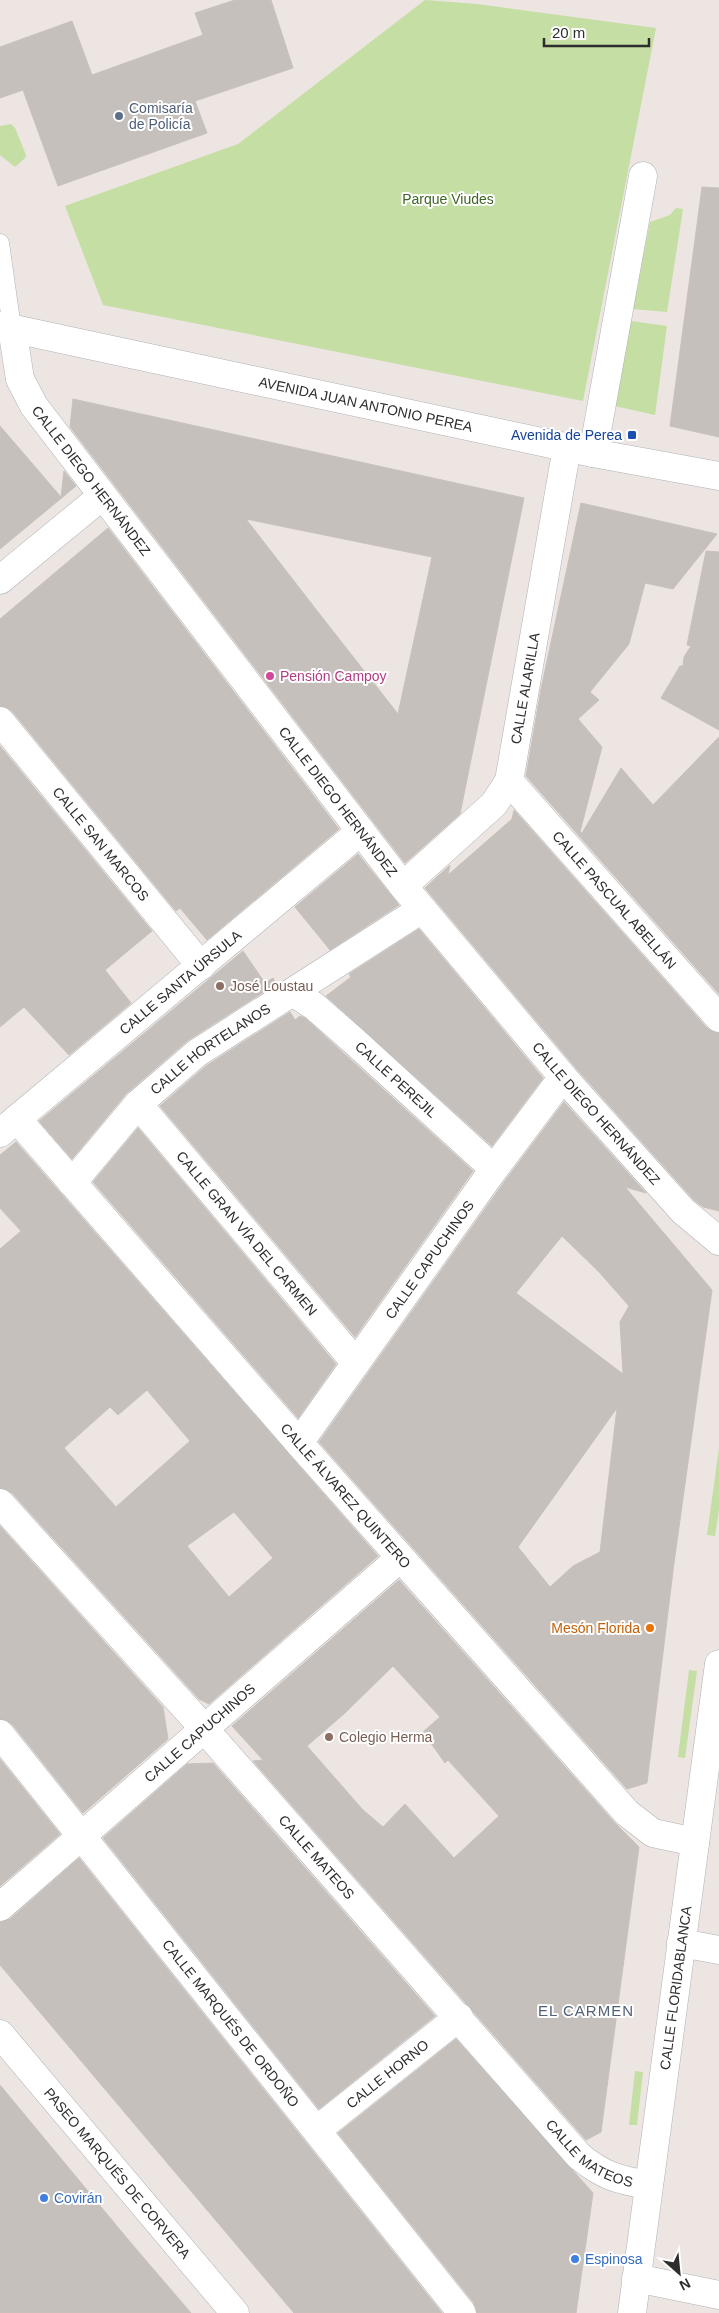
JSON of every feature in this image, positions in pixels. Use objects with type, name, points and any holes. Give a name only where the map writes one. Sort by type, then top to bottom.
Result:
[{"type":"street","points":[[593,453],[643,176]]},
{"type":"street","name":"AVENIDA JUAN ANTONIO PEREA","points":[[6,327],[593,453],[719,476]]},
{"type":"street","name":"CALLE DIEGO HERNÁNDEZ","points":[[6,327],[20,379],[34,406],[403,886],[563,1077],[683,1211],[719,1241]]},
{"type":"street","name":"CALLE ALARILLA","points":[[403,886],[494,804],[510,781],[567,447]]},
{"type":"street","points":[[0,580],[102,496]]},
{"type":"street","name":"CALLE SAN MARCOS","points":[[0,722],[201,966]]},
{"type":"street","name":"CALLE PASCUAL ABELLÁN","points":[[510,781],[719,1018]]},
{"type":"street","name":"CALLE SANTA ÚRSULA","points":[[4,1130],[361,831]]},
{"type":"street","name":"CALLE HORTELANOS","points":[[72,1183],[138,1104],[197,1053],[294,993],[422,909]]},
{"type":"street","name":"CALLE PEREJIL","points":[[294,993],[314,1006],[354,1040],[494,1169]]},
{"type":"street","name":"CALLE CAPUCHINOS","points":[[299,1443],[494,1169],[563,1077]]},
{"type":"street","name":"CALLE GRAN VÍA DEL CARMEN","points":[[138,1104],[356,1363]]},
{"type":"street","name":"CALLE ÁLVAREZ QUINTERO","points":[[4,1130],[72,1183],[400,1558],[636,1822],[661,1836],[694,1842]]},
{"type":"street","name":"CALLE MATEOS","points":[[0,1503],[204,1729],[579,2156],[605,2175],[648,2185]]},
{"type":"street","name":"CALLE CAPUCHINOS","points":[[0,1907],[400,1558]]},
{"type":"street","name":"CALLE FLORIDABLANCA","points":[[632,2313],[694,1842],[717,1694],[719,1664]]},
{"type":"street","name":"CALLE MARQUÉS DE ORDOÑO","points":[[0,1734],[462,2313]]},
{"type":"street","points":[[681,1943],[719,1950]]},
{"type":"street","name":"CALLE HORNO","points":[[317,2130],[459,2018]]},
{"type":"street","name":"PASEO MARQUÉS DE CORVERA","points":[[0,2034],[235,2313]]},
{"type":"street","points":[[636,2278],[719,2295]]},
{"type":"lane","points":[[0,243],[6,327]]},
{"type":"green space","name":"Parque Viudes","points":[[425,0],[477,4],[656,28],[583,401],[103,305],[65,206],[238,144]]},
{"type":"green space","points":[[11,124],[15,128],[26,155],[15,167],[0,155],[0,126]]},
{"type":"green space","points":[[676,208],[683,209],[667,312],[633,309],[650,222],[670,215]]},
{"type":"green space","points":[[631,321],[667,326],[655,415],[615,406]]},
{"type":"green space","points":[[719,1448],[719,1509],[715,1536],[707,1535]]},
{"type":"green space","points":[[689,1670],[697,1671],[685,1758],[678,1757]]},
{"type":"green space","points":[[635,2071],[643,2072],[637,2125],[629,2125]]},
{"type":"building","points":[[235,0],[271,0],[293,68],[195,101],[207,133],[58,186],[23,90],[0,98],[0,47],[72,21],[92,75],[203,35],[195,13]]},
{"type":"building","points":[[702,187],[719,188],[719,437],[670,426]]},
{"type":"building","points":[[73,399],[524,498],[460,814],[405,863],[70,427]],"holes":[[[246,519],[432,557],[398,714]]]},
{"type":"building","points":[[0,426],[61,497],[64,471],[76,486],[0,549]]},
{"type":"building","points":[[581,503],[717,534],[673,589],[645,583],[629,644],[590,692],[599,700],[578,719],[602,747],[580,832],[582,833],[621,768],[653,805],[719,737],[719,994],[526,776],[541,689]]},
{"type":"building","points":[[108,528],[339,829],[207,940],[180,908],[176,911],[12,711],[0,706],[0,619]]},
{"type":"building","points":[[706,551],[719,552],[719,730],[661,698],[680,666],[683,666],[684,657],[691,646],[687,645]]},
{"type":"building","points":[[0,746],[152,931],[105,970],[131,1003],[69,1055],[24,1007],[0,1027]]},
{"type":"building","points":[[514,810],[707,1028],[719,1033],[719,1211],[703,1207],[694,1200],[575,1067],[425,888],[450,865],[448,875],[512,819]]},
{"type":"building","points":[[358,854],[399,905],[330,950],[295,907]]},
{"type":"building","points":[[419,929],[543,1078],[492,1146],[326,996],[351,977],[349,974]]},
{"type":"building","points":[[243,951],[265,983],[273,978],[276,984],[187,1041],[126,1094],[72,1159],[39,1121]]},
{"type":"building","points":[[290,1012],[295,1020],[300,1016],[305,1018],[473,1171],[355,1337],[160,1106],[206,1066]]},
{"type":"building","points":[[564,1102],[646,1193],[625,1187],[712,1290],[674,1563],[647,1783],[627,1789],[319,1442],[507,1178]],"holes":[[[562,1236],[599,1272],[629,1306],[620,1322],[623,1374],[516,1293]],[[617,1408],[600,1552],[573,1566],[550,1587],[518,1547]]]},
{"type":"building","points":[[138,1128],[336,1364],[298,1418],[93,1182]]},
{"type":"building","points":[[16,1142],[378,1556],[209,1704],[199,1699],[12,1493],[0,1488],[0,1249],[21,1231],[0,1208],[0,1155]],"holes":[[[147,1390],[190,1441],[116,1507],[64,1448],[110,1407],[118,1415]],[[234,1512],[273,1558],[229,1597],[187,1546]]]},
{"type":"building","points":[[0,1526],[163,1707],[168,1739],[83,1813],[12,1724],[0,1719]]},
{"type":"building","points":[[399,1580],[615,1823],[639,1847],[601,2132],[586,2140],[253,1761],[263,1760],[232,1726]],"holes":[[[393,1666],[440,1717],[423,1732],[445,1763],[448,1760],[499,1816],[454,1858],[405,1804],[383,1827],[363,1810],[307,1746],[345,1713]]]},
{"type":"building","points":[[0,1759],[60,1834],[0,1886]]},
{"type":"building","points":[[213,1763],[435,2016],[319,2109],[103,1838],[187,1764]]},
{"type":"building","points":[[79,1858],[442,2313],[294,2313],[0,1965],[0,1922],[10,1919]]},
{"type":"building","points":[[456,2039],[593,2193],[576,2313],[477,2313],[474,2303],[338,2133]]},
{"type":"building","points":[[0,2085],[131,2243],[191,2313],[0,2313]]},
{"type":"place","name":"Comisaría de Policía","points":[[119,116]]},
{"type":"place","name":"Avenida de Perea","points":[[632,435]]},
{"type":"place","name":"Pensión Campoy","points":[[270,676]]},
{"type":"place","name":"José Loustau","points":[[220,986]]},
{"type":"place","name":"Mesón Florida","points":[[650,1628]]},
{"type":"place","name":"Colegio Herma","points":[[329,1737]]},
{"type":"place","name":"Covirán","points":[[44,2198]]},
{"type":"place","name":"Espinosa","points":[[575,2259]]},
{"type":"district","name":"EL CARMEN","points":[[586,2011]]}]
